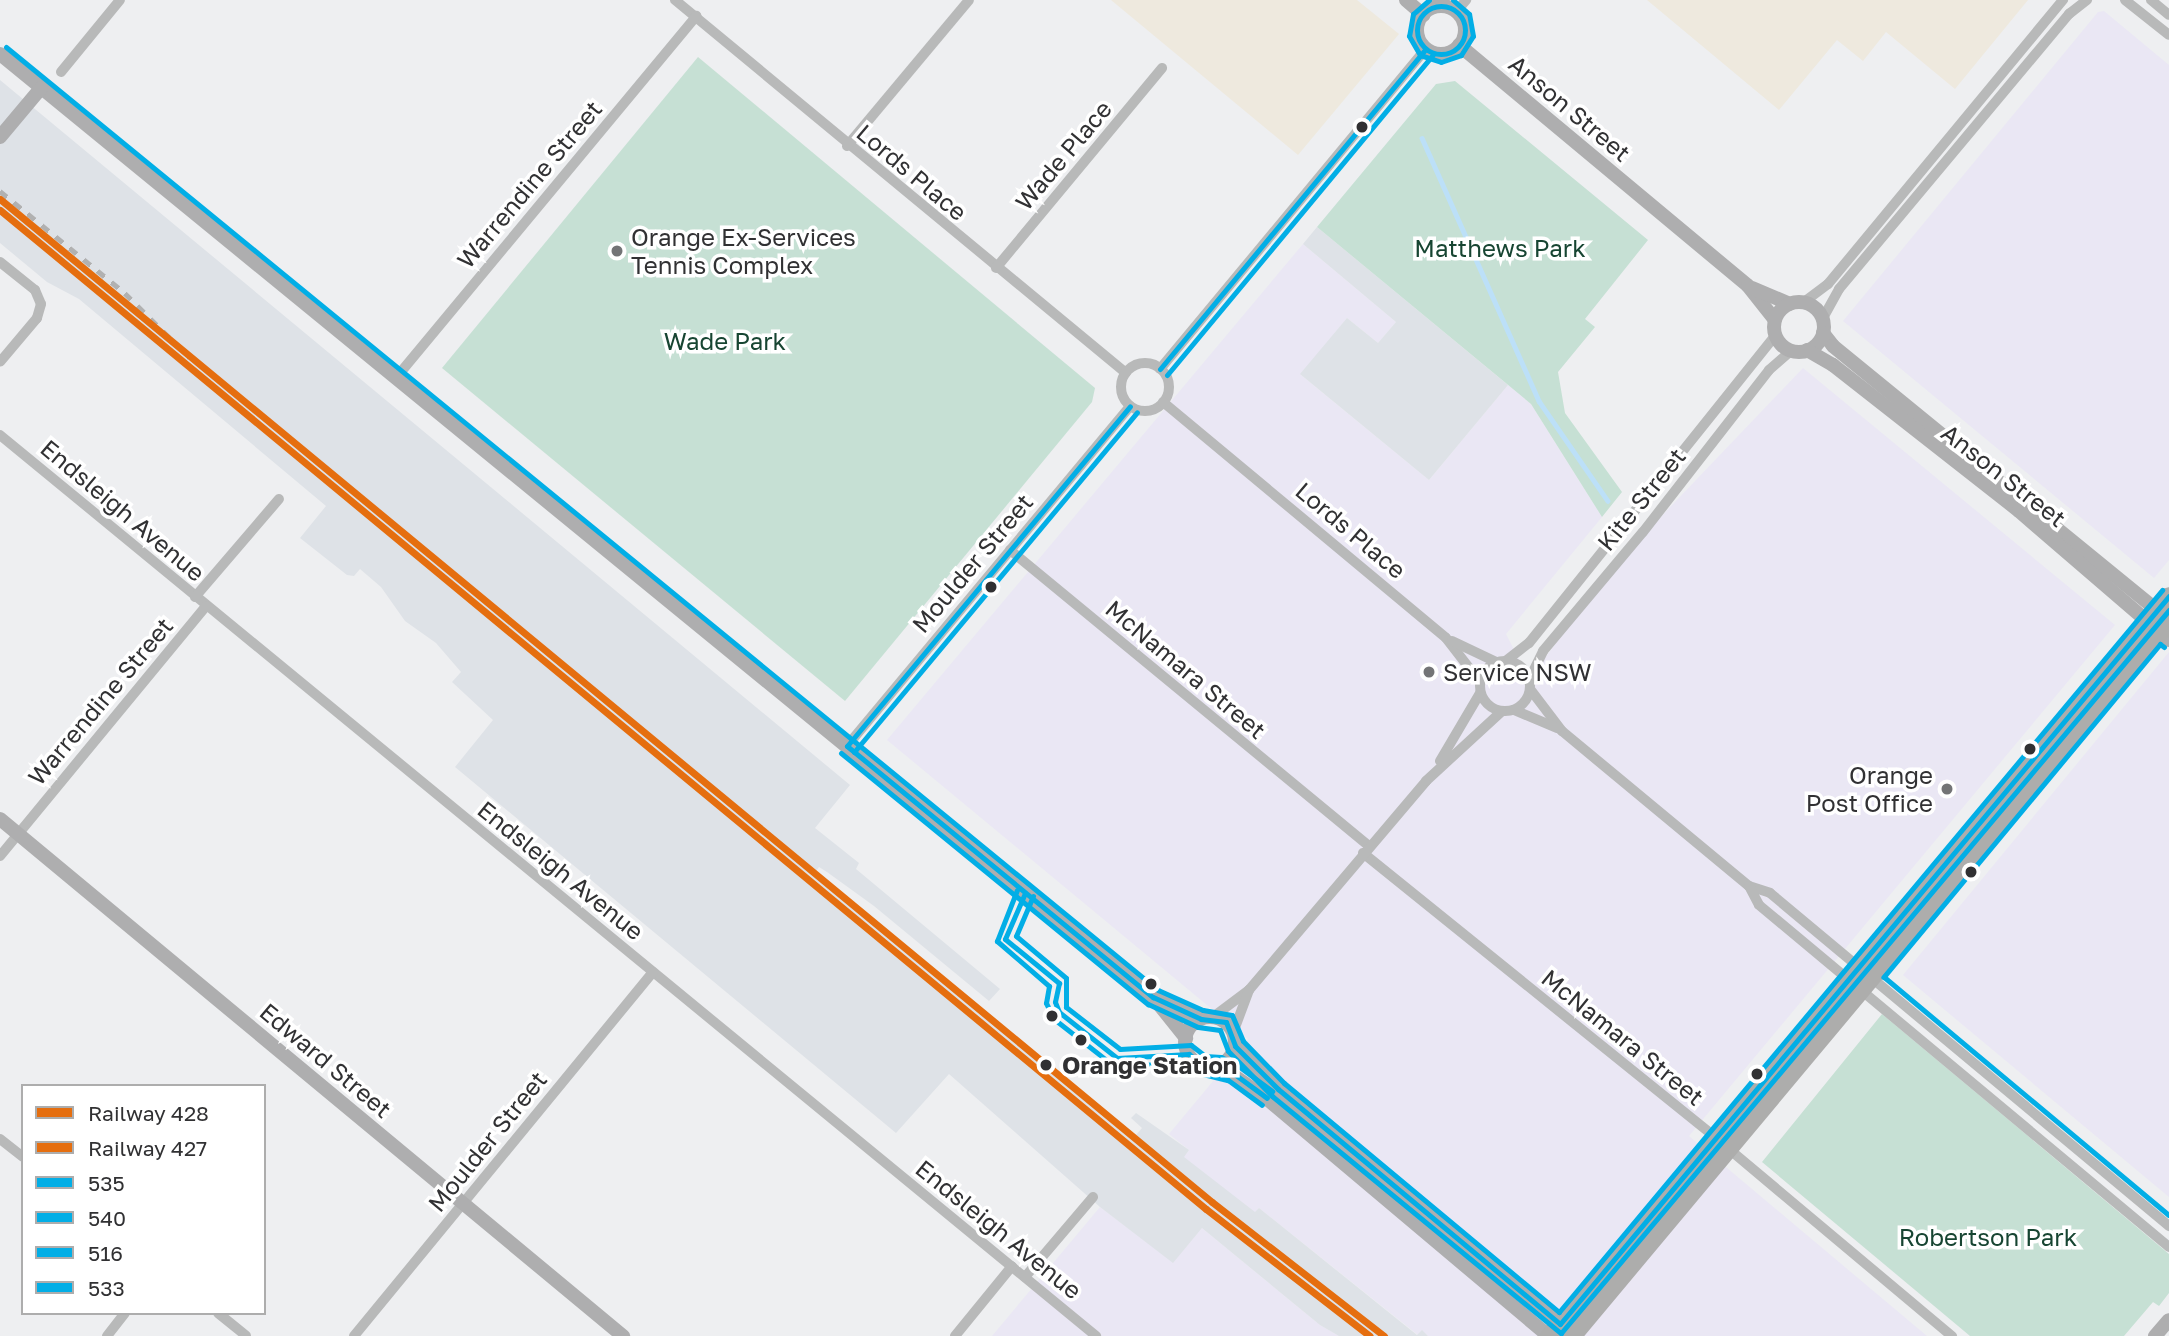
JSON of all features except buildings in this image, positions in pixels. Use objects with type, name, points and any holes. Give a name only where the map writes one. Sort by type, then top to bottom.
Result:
[{"type":"highway","points":[[1561,1334],[2163,620]]},
{"type":"main road","points":[[1406,0],[1423,15]]},
{"type":"main road","points":[[1439,6],[1456,12],[1465,28],[1459,45],[1443,54],[1426,49],[1418,33],[1423,15],[1439,6]]},
{"type":"main road","name":"Anson Street","points":[[1459,45],[1748,286],[1775,320]]},
{"type":"main road","points":[[0,54],[1153,997],[1186,1038],[1194,1061],[1218,1065],[1266,1098],[1561,1334]]},
{"type":"main road","points":[[0,137],[41,88]]},
{"type":"main road","name":"Anson Street","points":[[1748,286],[1797,303]]},
{"type":"main road","points":[[1797,303],[1823,318],[1824,333],[1807,350],[1792,351],[1776,335],[1775,320],[1797,303]]},
{"type":"main road","name":"Anson Street","points":[[1824,333],[1833,346],[2163,620]]},
{"type":"main road","name":"Anson Street","points":[[1807,350],[1833,365],[2163,620]]},
{"type":"main road","name":"Edward Street","points":[[0,819],[623,1336]]},
{"type":"main road","points":[[1153,997],[1207,1018],[1226,1022],[1234,1039],[1278,1089],[1561,1334]]},
{"type":"main road","points":[[1186,1038],[1207,1018]]},
{"type":"main road","points":[[1218,1065],[1229,1058],[1234,1039]]},
{"type":"main road","points":[[2155,1336],[2169,1320]]},
{"type":"street","points":[[61,72],[120,0]]},
{"type":"street","name":"Lords Place","points":[[675,0],[847,146],[1126,373]]},
{"type":"street","points":[[847,146],[968,0]]},
{"type":"street","points":[[1456,12],[1466,0]]},
{"type":"street","points":[[1797,303],[1828,284],[2063,0]]},
{"type":"street","points":[[1823,318],[1839,289],[2069,14],[2087,0]]},
{"type":"street","points":[[2125,0],[2169,35]]},
{"type":"street","points":[[2151,0],[2169,15]]},
{"type":"street","name":"Warrendine Street","points":[[395,379],[696,16]]},
{"type":"street","points":[[1160,369],[1426,49]]},
{"type":"street","name":"Wade Place","points":[[996,268],[1163,68]]},
{"type":"street","points":[[0,262],[35,290],[41,304],[37,318],[0,362]]},
{"type":"street","name":"Kite Street","points":[[1501,661],[1529,643],[1776,335]]},
{"type":"street","name":"Kite Street","points":[[1530,685],[1542,650],[1643,532],[1769,370],[1792,351]]},
{"type":"street","points":[[1142,364],[1160,369],[1168,385],[1163,402],[1148,411],[1130,406],[1121,390],[1126,373],[1142,364]]},
{"type":"street","name":"Lords Place","points":[[1163,402],[1446,638],[1480,687]]},
{"type":"street","name":"Moulder Street","points":[[846,746],[1130,406]]},
{"type":"street","name":"Endsleigh Avenue","points":[[0,435],[1096,1336]]},
{"type":"street","name":"Warrendine Street","points":[[195,597],[279,499]]},
{"type":"street","name":"McNamara Street","points":[[1010,550],[1366,850],[1723,1143],[1952,1336]]},
{"type":"street","name":"Warrendine Street","points":[[0,856],[206,606]]},
{"type":"street","name":"Lords Place","points":[[1446,638],[1501,661]]},
{"type":"street","points":[[1426,781],[1480,687],[1501,661],[1521,666],[1530,685],[1562,731],[1749,886],[1770,893],[1860,979],[2169,1247]]},
{"type":"street","points":[[1514,710],[1530,685]]},
{"type":"street","points":[[1480,687],[1488,705],[1502,711],[1514,710],[1562,731]]},
{"type":"street","points":[[1207,1018],[1249,990],[1426,781],[1502,711]]},
{"type":"street","points":[[1749,886],[1759,905],[1860,979],[2169,1226]]},
{"type":"street","name":"Moulder Street","points":[[354,1336],[653,972]]},
{"type":"street","points":[[1234,1039],[1249,990]]},
{"type":"street","points":[[0,1139],[21,1155]]},
{"type":"street","points":[[1025,1277],[1093,1197]]},
{"type":"street","points":[[955,1336],[1012,1266]]},
{"type":"street","points":[[107,1336],[123,1315]]},
{"type":"street","points":[[220,1315],[246,1336]]},
{"type":"shaded area","points":[[1111,0],[1357,0],[1399,34],[1298,155]]},
{"type":"shaded area","points":[[1647,0],[2028,0],[1955,89],[1886,32],[1863,61],[1837,40],[1779,110]]},
{"type":"shaded area","points":[[2104,11],[2169,65],[2169,560],[2154,578],[1843,321],[2098,12]]},
{"type":"shaded area","points":[[0,80],[850,785],[815,828],[859,863],[856,869],[1000,989],[989,1001],[874,906],[819,867],[816,871],[1136,1135],[1142,1128],[1131,1118],[1136,1113],[1189,1150],[1184,1157],[1255,1212],[1259,1208],[1417,1335],[1422,1330],[1428,1336],[1339,1336],[1320,1325],[1202,1228],[1173,1263],[1100,1207],[949,1074],[896,1133],[455,767],[493,720],[452,682],[461,672],[436,643],[405,621],[381,587],[360,569],[354,576],[347,575],[300,538],[326,506],[79,299],[47,282],[0,243]]},
{"type":"shaded area","points":[[1317,227],[1508,385],[1429,480],[1300,374],[1347,318],[1378,343],[1396,322],[1303,244]]},
{"type":"shaded area","points":[[1303,244],[1396,322],[1378,343],[1347,318],[1301,375],[1429,480],[1508,385],[1531,404],[1602,517],[1506,634],[1529,679],[1612,568],[1803,368],[2115,625],[1689,1136],[1927,1336],[1428,1336],[1422,1331],[1418,1335],[1259,1208],[1255,1213],[1183,1157],[1189,1150],[1169,1134],[1248,1039],[887,740]]},
{"type":"shaded area","points":[[2169,652],[2169,1197],[1903,975]]},
{"type":"shaded area","points":[[1100,1207],[1173,1262],[1202,1228],[1320,1325],[1339,1336],[992,1336]]},
{"type":"green space","name":"Wade Park","points":[[698,57],[1095,388],[1092,402],[845,701],[442,368]]},
{"type":"green space","name":"Matthews Park","points":[[1455,81],[1648,240],[1585,319],[1595,327],[1558,372],[1565,413],[1622,492],[1602,517],[1531,404],[1317,227],[1436,84]]},
{"type":"green space","name":"Robertson Park","points":[[1882,1014],[2169,1254],[2169,1293],[2159,1306],[2153,1302],[2124,1336],[1970,1336],[1762,1162]]},
{"type":"waterway","points":[[1422,138],[1539,401],[1608,501]]},
{"type":"railway","points":[[0,191],[125,293],[189,357]]},
{"type":"rail line","name":"428","points":[[0,199],[1212,1202],[1384,1336]]},
{"type":"rail line","name":"427","points":[[0,210],[1206,1209],[1370,1336]]},
{"type":"transit line","name":"540","points":[[1429,0],[1413,14],[1409,36],[1420,55],[1441,62],[1461,55],[1473,36],[1469,14],[1453,0]]},
{"type":"transit line","name":"535","points":[[1441,6],[1458,13],[1465,30],[1458,47],[1441,54],[1424,47],[1417,30],[1424,13],[1441,6]]},
{"type":"transit line","name":"516","points":[[6,47],[1158,990],[1203,1010],[1232,1015],[1243,1041],[1284,1083],[1559,1312],[2162,590]]},
{"type":"transit line","name":"535","points":[[1160,369],[1426,49]]},
{"type":"transit line","name":"540","points":[[1167,375],[1433,55]]},
{"type":"transit line","name":"535","points":[[847,746],[1130,406]]},
{"type":"transit line","name":"540","points":[[854,752],[1137,412]]},
{"type":"transit line","name":"535","points":[[847,746],[1153,997],[1201,1019],[1226,1022],[1235,1046],[1278,1089],[1560,1324],[2169,596]]},
{"type":"transit line","name":"540","points":[[841,753],[1148,1004],[1198,1027],[1220,1030],[1228,1051],[1272,1096],[1561,1333],[2169,610]]},
{"type":"transit line","name":"533","points":[[2164,647],[2160,644],[1884,977],[2169,1215]]},
{"type":"transit line","name":"540","points":[[1017,890],[997,941],[1049,986],[1046,1003],[1054,1019],[1114,1066],[1186,1063],[1199,1073],[1228,1080],[1262,1105]]},
{"type":"transit line","name":"535","points":[[1025,893],[1005,939],[1059,983],[1055,1002],[1059,1012],[1117,1058],[1189,1054],[1202,1065],[1218,1065],[1233,1073],[1267,1098]]},
{"type":"transit line","name":"516","points":[[1033,896],[1016,936],[1066,978],[1066,1007],[1120,1049],[1191,1045],[1205,1056],[1221,1057],[1237,1065],[1272,1091]]},
{"type":"place","name":"Orange Ex-Services Tennis Complex","points":[[617,251]]},
{"type":"place","name":"Service NSW","points":[[1429,672]]},
{"type":"place","name":"Orange Post Office","points":[[1947,789]]},
{"type":"place","name":"Orange Station","points":[[1046,1065]]}]
